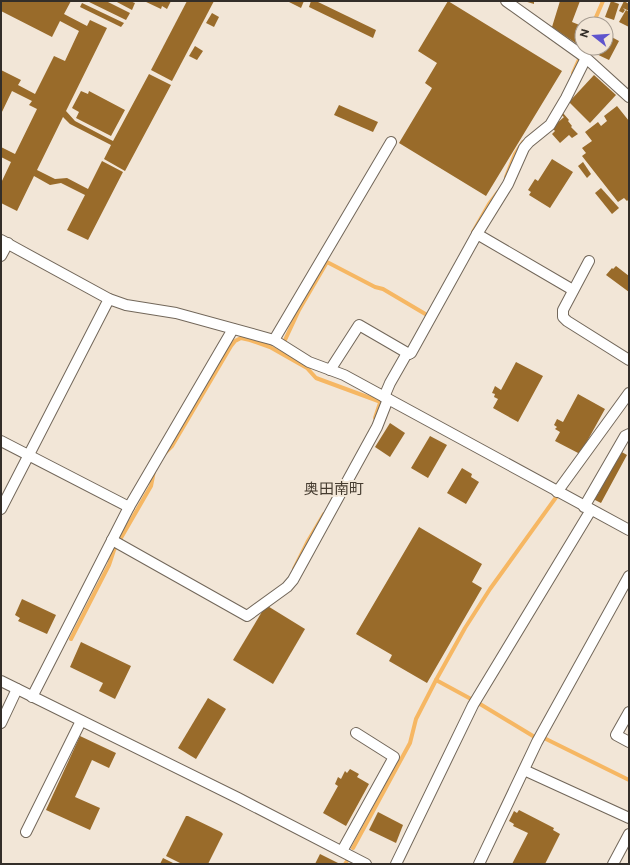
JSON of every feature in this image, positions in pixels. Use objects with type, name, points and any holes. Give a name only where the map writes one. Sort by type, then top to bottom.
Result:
[{"type":"street","points":[[506,1],[574,49]]},
{"type":"street","points":[[116,543],[247,616],[287,587],[293,580],[377,427],[390,383],[406,355],[411,353],[477,234],[508,184],[524,148],[550,124],[558,113],[583,56]]},
{"type":"street","points":[[584,56],[629,97]]},
{"type":"street","points":[[274,340],[390,142]]},
{"type":"street","points":[[477,234],[573,290]]},
{"type":"street","points":[[1,256],[4,242],[109,299],[126,305],[176,313],[274,340],[309,362],[344,375],[629,530]]},
{"type":"street","points":[[589,261],[562,310],[563,317],[629,360]]},
{"type":"street","points":[[1,509],[109,299]]},
{"type":"street","points":[[330,370],[359,325],[409,354]]},
{"type":"street","points":[[32,697],[116,543],[129,507],[233,329]]},
{"type":"street","points":[[557,492],[629,393]]},
{"type":"street","points":[[396,864],[472,705],[587,508],[624,436],[629,434]]},
{"type":"street","points":[[1,441],[129,507]]},
{"type":"street","points":[[479,864],[540,735],[629,576]]},
{"type":"street","points":[[1,681],[238,798],[342,852],[352,861],[366,864]]},
{"type":"street","points":[[1,723],[17,689]]},
{"type":"street","points":[[629,712],[616,736],[629,742]]},
{"type":"street","points":[[26,832],[81,721]]},
{"type":"street","points":[[342,852],[394,758],[356,733]]},
{"type":"street","points":[[524,770],[629,818]]},
{"type":"street","points":[[613,864],[629,834]]},
{"type":"building","points":[[1,1],[71,1],[64,14],[87,26],[90,20],[107,28],[66,111],[75,121],[113,141],[149,74],[171,85],[125,171],[104,159],[111,145],[70,124],[63,117],[37,170],[55,179],[67,178],[88,189],[102,161],[123,172],[88,240],[67,230],[85,195],[61,183],[50,185],[34,176],[17,211],[1,203],[1,183],[11,162],[1,157],[1,147],[15,154],[37,109],[29,105],[32,101],[12,91],[1,114],[1,70],[21,80],[18,85],[35,94],[54,56],[65,61],[79,31],[60,21],[52,37],[1,11]]},
{"type":"building","points":[[87,1],[106,1],[130,13],[126,20]]},
{"type":"building","points":[[115,1],[130,1],[135,3],[132,10]]},
{"type":"building","points":[[144,1],[171,1],[167,9],[162,6],[161,9]]},
{"type":"building","points":[[187,1],[214,1],[172,81],[151,70]]},
{"type":"building","points":[[287,1],[304,1],[301,8]]},
{"type":"building","points":[[311,1],[316,1],[376,30],[373,38],[309,7]]},
{"type":"building","points":[[448,1],[562,71],[486,196],[399,143],[432,88],[425,83],[437,63],[418,51]]},
{"type":"building","points":[[524,1],[534,1],[534,4]]},
{"type":"building","points":[[560,1],[580,1],[572,22],[574,23],[574,42],[552,27]]},
{"type":"building","points":[[611,1],[619,4],[614,20],[614,16],[605,16]]},
{"type":"building","points":[[624,1],[629,4],[629,11],[623,8],[625,10],[623,13],[619,11]]},
{"type":"building","points":[[82,3],[124,23],[121,27],[80,7]]},
{"type":"building","points":[[626,10],[629,12],[629,27],[619,22]]},
{"type":"building","points":[[212,13],[219,17],[214,27],[206,23]]},
{"type":"building","points":[[614,38],[619,41],[614,50]]},
{"type":"building","points":[[195,46],[203,51],[197,60],[189,56]]},
{"type":"building","points":[[600,56],[611,56],[609,60]]},
{"type":"building","points":[[594,75],[616,95],[590,123],[569,102]]},
{"type":"building","points":[[81,91],[88,94],[89,91],[125,110],[111,136],[76,118],[79,112],[72,108]]},
{"type":"building","points":[[339,105],[378,122],[373,132],[334,115]]},
{"type":"building","points":[[617,106],[629,121],[629,199],[627,201],[624,198],[618,202],[582,156],[586,153],[582,148],[592,141],[585,132],[598,122],[601,126],[607,121],[604,116]]},
{"type":"building","points":[[563,113],[569,120],[568,121],[572,126],[571,127],[578,134],[572,138],[569,135],[560,143],[552,134],[555,131],[553,129],[555,127],[554,126],[564,117],[561,115]]},
{"type":"building","points":[[552,159],[573,172],[550,208],[529,195],[531,192],[528,190],[535,179],[538,181]]},
{"type":"building","points":[[583,162],[591,174],[587,178],[578,166]]},
{"type":"building","points":[[601,188],[619,208],[612,214],[595,193]]},
{"type":"building","points":[[616,266],[629,276],[629,292],[606,275]]},
{"type":"building","points":[[516,362],[543,376],[518,422],[493,408],[498,399],[494,397],[495,394],[492,393],[495,386],[501,390]]},
{"type":"building","points":[[578,394],[605,409],[580,454],[555,441],[560,432],[555,429],[557,427],[554,425],[557,419],[563,422]]},
{"type":"building","points":[[390,423],[405,433],[390,457],[375,447]]},
{"type":"building","points":[[430,436],[447,445],[428,478],[411,468]]},
{"type":"building","points":[[620,451],[627,455],[601,503],[593,499],[596,493],[598,494]]},
{"type":"building","points":[[462,468],[472,474],[471,477],[479,482],[466,504],[447,493]]},
{"type":"building","points":[[419,527],[482,564],[472,582],[482,588],[427,683],[389,661],[392,655],[356,634]]},
{"type":"building","points":[[22,599],[56,615],[47,634],[18,621],[20,618],[15,615]]},
{"type":"building","points":[[266,605],[305,629],[273,684],[233,660]]},
{"type":"building","points":[[81,642],[131,666],[115,699],[99,691],[103,683],[70,667]]},
{"type":"building","points":[[208,698],[226,709],[196,759],[178,748]]},
{"type":"building","points":[[80,736],[116,753],[109,768],[92,760],[75,797],[100,808],[90,830],[46,810]]},
{"type":"building","points":[[350,769],[359,774],[357,777],[369,784],[346,826],[323,813],[338,786],[335,784],[338,777],[341,779],[345,771],[347,773]]},
{"type":"building","points":[[519,810],[554,828],[553,830],[560,834],[545,864],[512,864],[528,833],[513,826],[514,824],[509,821],[514,811],[517,813]]},
{"type":"building","points":[[378,812],[403,825],[396,843],[369,830]]},
{"type":"building","points":[[186,816],[223,834],[208,864],[182,864],[166,856]]},
{"type":"building","points":[[320,854],[338,863],[338,864],[315,864]]},
{"type":"building","points":[[163,858],[175,864],[160,864]]},
{"type":"waterway","points":[[596,16],[603,1]]},
{"type":"waterway","points":[[573,73],[580,56]]},
{"type":"waterway","points":[[506,177],[515,154],[523,142]]},
{"type":"waterway","points":[[473,232],[489,204],[498,192]]},
{"type":"waterway","points":[[285,340],[299,310],[327,262],[375,287],[383,289],[427,315]]},
{"type":"waterway","points":[[163,455],[172,446],[231,346],[235,341],[241,338],[270,347],[307,368],[316,378],[381,402]]},
{"type":"waterway","points":[[375,418],[381,400]]},
{"type":"waterway","points":[[71,639],[109,565],[114,550],[151,486],[154,471]]},
{"type":"waterway","points":[[353,848],[410,743],[416,719],[465,628],[490,589],[557,496]]},
{"type":"waterway","points":[[294,569],[324,514]]},
{"type":"waterway","points":[[436,680],[471,699]]},
{"type":"waterway","points":[[480,704],[533,736]]},
{"type":"waterway","points":[[546,739],[629,780]]},
{"type":"district","name":"奥田南町","points":[[334,488]]}]
